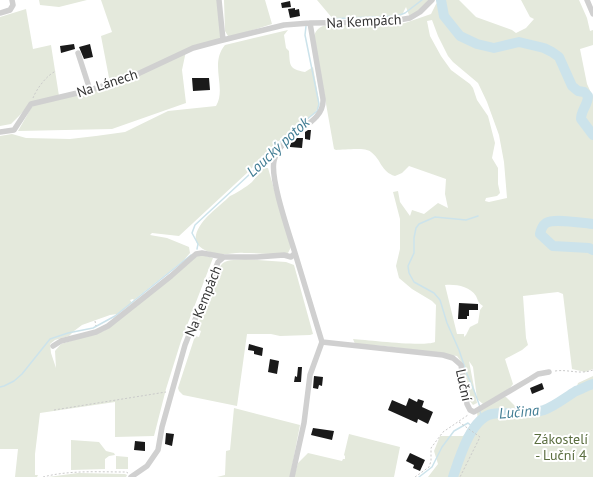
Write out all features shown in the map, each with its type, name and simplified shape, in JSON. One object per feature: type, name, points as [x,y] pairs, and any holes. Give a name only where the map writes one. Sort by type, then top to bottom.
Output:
[{"type":"street","points":[[0,13],[10,10],[13,5],[12,0]]},
{"type":"street","points":[[219,0],[223,40]]},
{"type":"street","name":"Na Kempách","points":[[130,476],[147,466],[158,450],[162,426],[185,345],[218,262],[224,257],[284,255],[291,257],[295,253],[280,204],[273,171],[277,153],[286,140],[311,122],[322,109],[323,98],[310,23],[388,22],[410,18],[420,12],[432,0]]},
{"type":"street","points":[[587,0],[593,14]]},
{"type":"street","name":"Na Lánech","points":[[31,104],[90,90],[129,78],[193,48],[284,25],[310,23]]},
{"type":"street","points":[[78,53],[90,90]]},
{"type":"street","points":[[0,132],[14,130],[31,104]]},
{"type":"street","points":[[53,346],[62,341],[96,332],[108,326],[196,254],[202,253],[224,257]]},
{"type":"street","points":[[292,477],[304,423],[310,375],[322,342],[295,253]]},
{"type":"street","name":"Luční","points":[[322,342],[443,354],[453,358],[461,365],[467,404],[474,412],[538,374],[549,372]]},
{"type":"path","points":[[31,104],[35,93],[43,82],[51,73],[56,71]]},
{"type":"path","points":[[95,320],[96,325]]},
{"type":"path","points":[[549,372],[560,370],[580,373],[593,370]]},
{"type":"path","points":[[54,410],[172,391]]},
{"type":"path","points":[[415,477],[429,467],[431,461],[431,448],[443,432],[474,412]]},
{"type":"path","points":[[458,421],[480,437],[460,477]]},
{"type":"path","points":[[43,477],[52,474],[78,472],[126,472],[130,476]]},
{"type":"green space","points":[[39,0],[87,0],[59,7],[40,5]]},
{"type":"green space","points":[[101,0],[219,0],[223,40],[186,51],[182,70],[186,103],[112,129],[18,131],[34,103],[31,104],[11,124],[0,126],[0,17],[26,9],[33,49],[51,45],[59,96],[110,83],[101,36],[112,32]]},
{"type":"green space","points":[[224,0],[265,0],[272,24],[231,37],[228,36],[225,31]]},
{"type":"green space","points":[[317,0],[432,0],[410,18],[406,7],[402,15],[395,18],[375,16],[333,19]]},
{"type":"green space","name":"Zákostelí - Luční 4","points":[[441,0],[459,0],[476,17],[512,30],[516,33],[526,28],[534,19],[530,17],[521,0],[579,0],[587,18],[590,31],[593,30],[593,45],[580,49],[587,84],[593,97],[593,369],[585,372],[572,369],[563,294],[558,292],[523,296],[526,338],[528,345],[505,359],[513,384],[510,388],[497,396],[506,397],[516,407],[541,409],[574,395],[578,383],[593,376],[593,477],[428,477],[438,464],[434,451],[440,436],[463,436],[478,421],[477,412],[483,404],[477,399],[473,367],[469,361],[477,403],[473,405],[470,401],[462,363],[457,356],[384,346],[355,344],[353,339],[408,344],[435,342],[436,305],[412,289],[399,278],[396,266],[400,249],[400,219],[393,192],[398,191],[400,202],[410,216],[412,210],[424,214],[438,203],[448,208],[445,194],[446,179],[409,166],[402,173],[395,176],[387,172],[377,158],[368,150],[334,149],[314,36],[318,29],[326,25],[391,26],[405,23],[431,14],[436,4]],"holes":[[[432,20],[448,56],[478,83],[487,102],[499,135],[504,162],[507,198],[489,202],[485,201],[486,198],[497,196],[500,193],[498,184],[498,168],[492,158],[495,143],[488,116],[477,100],[470,84],[451,70],[441,56],[430,36],[427,21]],[[445,285],[458,285],[470,290],[476,296],[479,303],[483,306],[480,310],[478,323],[470,327],[464,337],[464,334],[457,334]]]},
{"type":"green space","points":[[288,30],[284,35],[286,48],[289,51],[291,66],[296,70],[305,72],[313,67],[319,101],[319,106],[314,114],[282,138],[179,236],[152,233],[150,235],[167,238],[189,247],[190,253],[184,260],[134,300],[130,300],[132,303],[117,314],[82,325],[69,336],[55,340],[50,344],[51,353],[56,368],[55,351],[61,344],[104,331],[199,254],[213,258],[181,341],[166,389],[154,436],[115,437],[115,402],[40,413],[35,454],[35,475],[38,475],[37,477],[15,477],[18,449],[0,449],[0,136],[12,134],[26,138],[70,139],[125,132],[168,111],[216,106],[220,92],[218,60],[220,52],[225,45]]},
{"type":"green space","points":[[268,168],[291,247],[288,253],[220,254],[203,249],[196,240],[196,235],[201,224],[230,196],[252,182],[260,170]]},
{"type":"green space","points":[[245,259],[286,262],[294,265],[313,334],[280,336],[271,334],[247,334],[237,406],[183,395],[178,388],[195,336],[199,337],[201,331],[197,329],[215,275],[223,263],[231,260]]},
{"type":"green space","points":[[234,408],[300,425],[290,477],[217,477],[225,475],[226,451],[230,450]]},
{"type":"green space","points":[[349,434],[400,447],[394,477],[294,477],[298,463],[308,453],[342,461],[345,459],[344,455]]},
{"type":"green space","points":[[71,440],[99,442],[106,451],[114,453],[115,455],[109,456],[105,459],[105,469],[71,470]]},
{"type":"green space","points":[[116,456],[128,457],[128,469],[116,469]]},
{"type":"green space","points":[[78,473],[127,475],[126,477],[48,477]]},
{"type":"building","points":[[290,1],[291,7],[282,8],[281,3]]},
{"type":"building","points":[[295,8],[295,10],[299,9],[300,16],[290,18],[288,9]]},
{"type":"building","points":[[74,44],[75,49],[61,53],[60,46]]},
{"type":"building","points":[[90,44],[93,57],[84,59],[79,47]]},
{"type":"building","points":[[192,78],[209,78],[210,90],[193,91]]},
{"type":"building","points":[[311,130],[310,140],[305,139],[305,132]]},
{"type":"building","points":[[297,138],[303,138],[302,148],[290,147],[290,144]]},
{"type":"building","points":[[459,303],[478,304],[478,310],[469,310],[469,316],[467,316],[467,319],[458,319]]},
{"type":"building","points":[[249,344],[263,348],[262,356],[254,354],[254,351],[248,350]]},
{"type":"building","points":[[270,359],[279,361],[277,374],[268,372]]},
{"type":"building","points":[[298,367],[302,367],[301,382],[294,382],[295,376],[297,377]]},
{"type":"building","points":[[314,376],[323,377],[322,386],[319,385],[318,389],[313,388]]},
{"type":"building","points":[[542,383],[544,389],[532,394],[530,388]]},
{"type":"building","points":[[409,398],[417,402],[418,399],[424,401],[422,407],[433,412],[428,424],[418,419],[417,423],[388,410],[392,400],[406,406]]},
{"type":"building","points":[[313,428],[334,431],[332,440],[311,435]]},
{"type":"building","points":[[166,433],[174,434],[172,446],[165,444]]},
{"type":"building","points":[[135,441],[145,442],[145,451],[134,450]]},
{"type":"building","points":[[410,453],[425,460],[420,471],[413,468],[414,465],[406,461]]},
{"type":"waterway","name":"Loucký potok","points":[[328,19],[397,16],[405,13],[422,0]]},
{"type":"waterway","name":"Lučina","points":[[441,0],[444,16],[460,36],[477,44],[494,48],[519,42],[544,48],[559,57],[572,86],[578,91],[584,92],[588,96],[581,119],[593,135]]},
{"type":"waterway","name":"Loucký potok","points":[[197,249],[198,244],[192,233],[195,225],[251,173],[282,140],[317,111],[319,104],[305,35],[306,26]]},
{"type":"waterway","points":[[478,216],[466,220],[435,217],[419,224],[416,228],[414,238],[414,253],[408,266],[409,273],[414,282],[434,293],[440,300],[447,323],[459,350],[480,407]]},
{"type":"waterway","name":"Lučina","points":[[593,224],[555,221],[546,223],[541,229],[540,234],[553,246],[589,248],[593,250]]},
{"type":"waterway","name":"Loucký potok","points":[[0,387],[14,381],[22,374],[50,339],[68,333],[93,328],[115,316],[191,255]]},
{"type":"waterway","name":"Lučina","points":[[453,477],[467,440],[478,423],[485,417],[492,414],[531,413],[544,410],[576,391],[593,384]]},
{"type":"waterway","name":"Lučina","points":[[480,411],[482,420]]},
{"type":"waterway","points":[[419,477],[432,467],[442,447],[454,431],[468,423],[474,428]]}]
